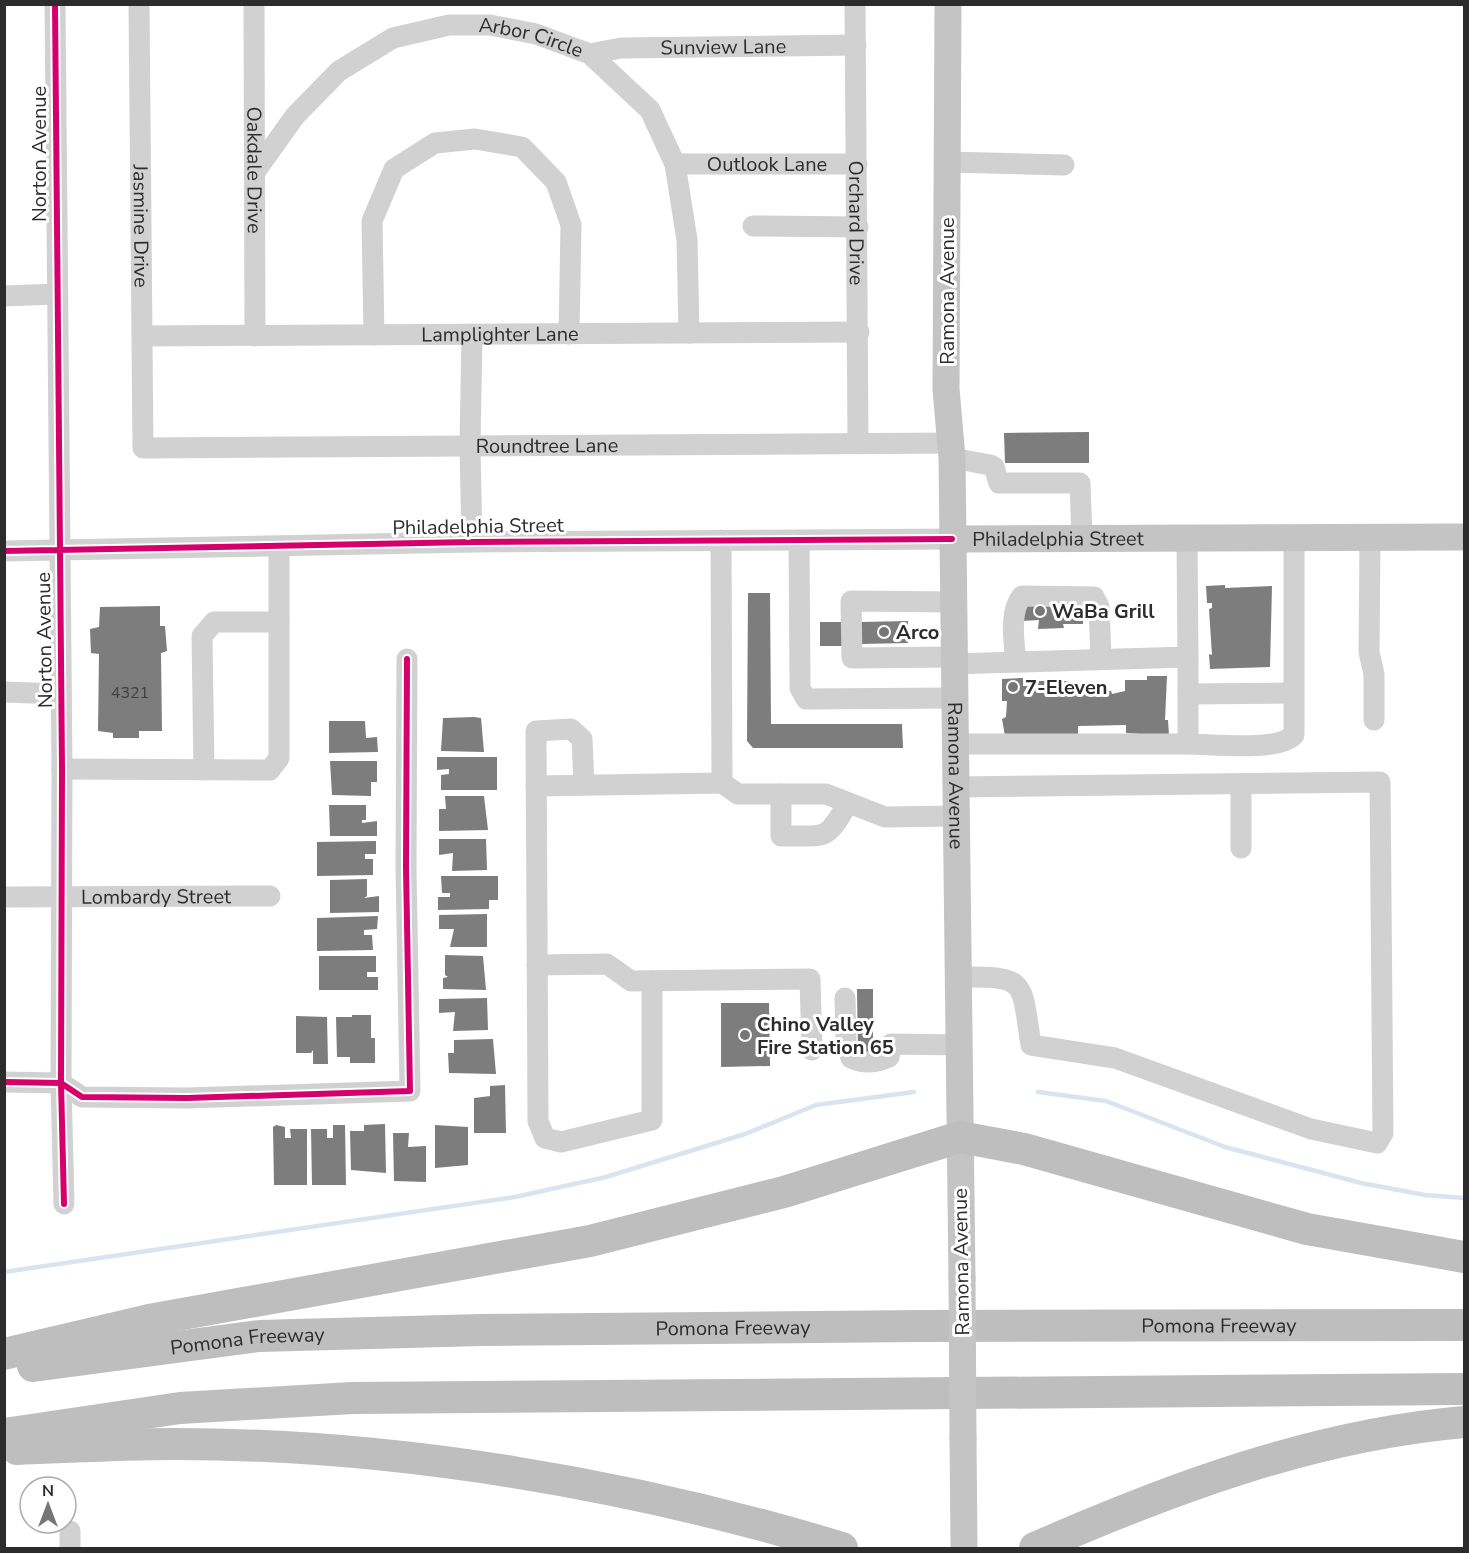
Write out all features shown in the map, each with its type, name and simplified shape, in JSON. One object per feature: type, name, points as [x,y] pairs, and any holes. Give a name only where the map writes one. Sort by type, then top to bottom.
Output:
[{"type":"highway","points":[[4,1354],[149,1320],[590,1241],[784,1192],[960,1137],[1024,1149],[1307,1229],[1464,1257]]},
{"type":"highway","name":"Pomona Freeway","points":[[4,1369],[271,1336],[482,1330],[1464,1325]]},
{"type":"highway","points":[[4,1434],[180,1408],[352,1398],[1464,1389]]},
{"type":"highway","points":[[1035,1548],[1150,1500],[1248,1465],[1346,1439],[1422,1426],[1464,1422]]},
{"type":"highway","points":[[4,1450],[177,1444],[301,1449],[418,1460],[536,1476],[704,1509],[842,1548]]},
{"type":"main road","name":"Ramona Avenue","points":[[948,4],[946,389],[951,451],[960,977],[964,1548]]},
{"type":"main road","name":"Philadelphia Street","points":[[952,539],[1464,537]]},
{"type":"street","name":"Norton Avenue","points":[[55,4],[62,769],[61,1083],[64,1204]]},
{"type":"street","name":"Jasmine Drive","points":[[139,4],[143,448]]},
{"type":"street","name":"Oakdale Drive","points":[[254,4],[255,336]]},
{"type":"street","name":"Orchard Drive","points":[[855,4],[858,443]]},
{"type":"street","name":"Arbor Circle","points":[[255,172],[295,116],[339,70],[393,38],[448,15],[536,34],[590,54],[650,110],[675,164],[687,240],[688,333]]},
{"type":"street","name":"Sunview Lane","points":[[590,54],[621,48],[856,45]]},
{"type":"street","points":[[374,335],[372,221],[394,169],[435,143],[475,139],[522,147],[556,182],[571,225],[569,334]]},
{"type":"street","points":[[947,162],[1064,165]]},
{"type":"street","name":"Outlook Lane","points":[[675,164],[857,164]]},
{"type":"street","points":[[753,226],[858,227]]},
{"type":"street","points":[[4,296],[57,294]]},
{"type":"street","name":"Lamplighter Lane","points":[[142,336],[859,332]]},
{"type":"street","points":[[472,334],[470,446],[472,542]]},
{"type":"street","name":"Roundtree Lane","points":[[143,448],[858,443],[951,451],[994,467],[999,483],[1080,483],[1082,539]]},
{"type":"street","points":[[955,744],[1287,742],[1294,735],[1294,538]]},
{"type":"street","points":[[1370,538],[1369,652],[1374,674],[1374,720]]},
{"type":"street","name":"Philadelphia Street","points":[[4,551],[472,542],[952,539]]},
{"type":"street","points":[[1187,539],[1188,744]]},
{"type":"street","points":[[721,540],[722,783]]},
{"type":"street","points":[[799,540],[800,688],[806,699],[954,698]]},
{"type":"street","points":[[62,769],[270,770],[279,758],[279,547]]},
{"type":"street","points":[[1016,662],[1013,629],[1016,602],[1022,596],[1094,597],[1098,607],[1101,659]]},
{"type":"street","points":[[953,602],[851,601],[852,658],[1016,662],[1188,657]]},
{"type":"street","points":[[204,770],[202,636],[214,622],[279,622]]},
{"type":"street","points":[[4,1082],[61,1083],[82,1097],[187,1098],[410,1091],[406,867],[406,659]]},
{"type":"street","points":[[4,692],[60,694]]},
{"type":"street","points":[[1188,694],[1293,693]]},
{"type":"street","points":[[584,785],[582,739],[571,729],[536,731],[538,1121],[545,1138],[561,1142],[652,1120],[652,981]]},
{"type":"street","points":[[957,787],[1380,782],[1383,1133],[1377,1143],[1311,1129],[1115,1058],[1031,1045],[1023,994],[1015,984],[1008,978],[996,976],[960,977]]},
{"type":"street","points":[[536,786],[722,783],[738,794],[826,794],[885,817],[957,816]]},
{"type":"street","points":[[1240,848],[1241,784]]},
{"type":"street","points":[[781,794],[781,836],[825,835],[832,830],[848,802]]},
{"type":"street","name":"Lombardy Street","points":[[4,897],[270,896]]},
{"type":"street","points":[[537,965],[608,963],[632,981],[810,979],[812,1050]]},
{"type":"street","points":[[845,998],[846,1043],[851,1058],[861,1062],[877,1062],[889,1057],[891,1044],[960,1045]]},
{"type":"building","points":[[1089,432],[1089,463],[1005,463],[1004,433]]},
{"type":"building","points":[[1225,585],[1225,588],[1272,586],[1270,667],[1210,669],[1209,654],[1212,655],[1209,609],[1212,608],[1212,603],[1207,603],[1206,586]]},
{"type":"building","points":[[748,593],[770,593],[771,724],[902,724],[903,748],[753,748],[747,741]]},
{"type":"building","points":[[1083,599],[1083,624],[1063,624],[1064,628],[1038,629],[1039,620],[1021,621],[1021,602]]},
{"type":"building","points":[[160,606],[160,626],[165,626],[167,651],[161,653],[162,731],[139,731],[139,738],[113,738],[113,733],[98,731],[99,654],[91,653],[90,629],[99,627],[100,607]]},
{"type":"building","name":"Arco","points":[[908,621],[908,643],[860,644],[860,622]]},
{"type":"building","name":"Arco","points":[[820,622],[844,622],[844,646],[820,646]]},
{"type":"building","points":[[1147,676],[1167,676],[1165,720],[1168,720],[1169,736],[1126,733],[1126,725],[1078,726],[1078,735],[1005,736],[1002,719],[1006,717],[1007,701],[1002,701],[1002,679],[1023,678],[1023,686],[1035,686],[1035,681],[1071,681],[1072,691],[1083,694],[1083,691],[1111,691],[1112,694],[1125,691],[1125,680],[1147,680]]},
{"type":"building","points":[[443,718],[481,718],[484,752],[441,751]]},
{"type":"building","points":[[329,721],[365,721],[366,738],[377,737],[378,752],[329,753]]},
{"type":"building","points":[[437,757],[497,757],[497,790],[441,790],[441,775],[449,774],[449,769],[437,770]]},
{"type":"building","points":[[330,761],[377,761],[377,782],[371,782],[371,796],[332,795]]},
{"type":"building","points":[[445,796],[484,796],[488,830],[439,831],[439,809],[446,809]]},
{"type":"building","points":[[329,805],[366,805],[366,820],[362,820],[362,823],[377,821],[377,836],[330,836]]},
{"type":"building","points":[[439,839],[486,839],[487,870],[452,871],[453,853],[439,855]]},
{"type":"building","points":[[376,841],[376,854],[365,854],[365,859],[373,859],[373,875],[317,876],[317,842]]},
{"type":"building","points":[[441,876],[498,876],[498,900],[489,900],[489,909],[438,910],[438,897],[450,897],[450,893],[442,893]]},
{"type":"building","points":[[367,879],[367,896],[364,898],[379,896],[379,912],[330,913],[330,880]]},
{"type":"building","points":[[487,914],[487,947],[450,947],[454,929],[439,929],[439,915]]},
{"type":"building","points":[[378,916],[377,929],[364,930],[364,935],[372,935],[373,950],[317,951],[317,918]]},
{"type":"building","points":[[445,955],[483,956],[486,990],[443,989],[443,978],[448,977],[445,975]]},
{"type":"building","points":[[319,956],[376,956],[376,972],[367,972],[367,977],[378,977],[378,990],[319,990]]},
{"type":"building","points":[[857,989],[873,989],[873,1056],[858,1056]]},
{"type":"building","points":[[487,998],[488,1030],[453,1031],[455,1012],[439,1013],[439,999]]},
{"type":"building","name":"Chino Valley Fire Station 65","points":[[721,1003],[769,1003],[770,1066],[721,1067]]},
{"type":"building","points":[[352,1015],[371,1015],[371,1038],[375,1038],[375,1063],[350,1063],[350,1057],[337,1057],[336,1017],[352,1017]]},
{"type":"building","points":[[296,1016],[327,1017],[328,1064],[313,1064],[313,1050],[311,1053],[296,1053]]},
{"type":"building","points":[[493,1039],[496,1074],[449,1073],[448,1053],[454,1053],[454,1040]]},
{"type":"building","points":[[505,1085],[506,1133],[474,1133],[474,1098],[490,1096],[490,1086]]},
{"type":"building","points":[[385,1124],[386,1173],[351,1170],[350,1131],[364,1131],[364,1125]]},
{"type":"building","points":[[276,1125],[285,1127],[285,1138],[291,1138],[290,1129],[307,1129],[307,1185],[274,1185],[273,1127]]},
{"type":"building","points":[[333,1125],[345,1125],[346,1185],[312,1185],[311,1129],[327,1129],[327,1138],[333,1138]]},
{"type":"building","points":[[435,1125],[468,1127],[468,1165],[435,1168]]},
{"type":"building","points":[[393,1133],[409,1133],[408,1147],[426,1146],[426,1182],[394,1181]]},
{"type":"waterway","points":[[4,1272],[515,1197],[606,1177],[745,1134],[816,1105],[914,1092]]},
{"type":"waterway","points":[[1038,1092],[1106,1101],[1225,1147],[1361,1183],[1425,1195],[1464,1198]]},
{"type":"cycle path","points":[[55,4],[62,769],[61,1083],[64,1204]]},
{"type":"cycle path","points":[[4,551],[472,542],[952,539]]},
{"type":"cycle path","points":[[4,1082],[61,1083],[82,1097],[187,1098],[410,1091],[406,867],[407,659]]},
{"type":"place","name":"WaBa Grill","points":[[1040,611]]},
{"type":"place","name":"Arco","points":[[884,632]]},
{"type":"place","name":"7-Eleven","points":[[1013,687]]},
{"type":"place","name":"Chino Valley Fire Station 65","points":[[745,1035]]}]
